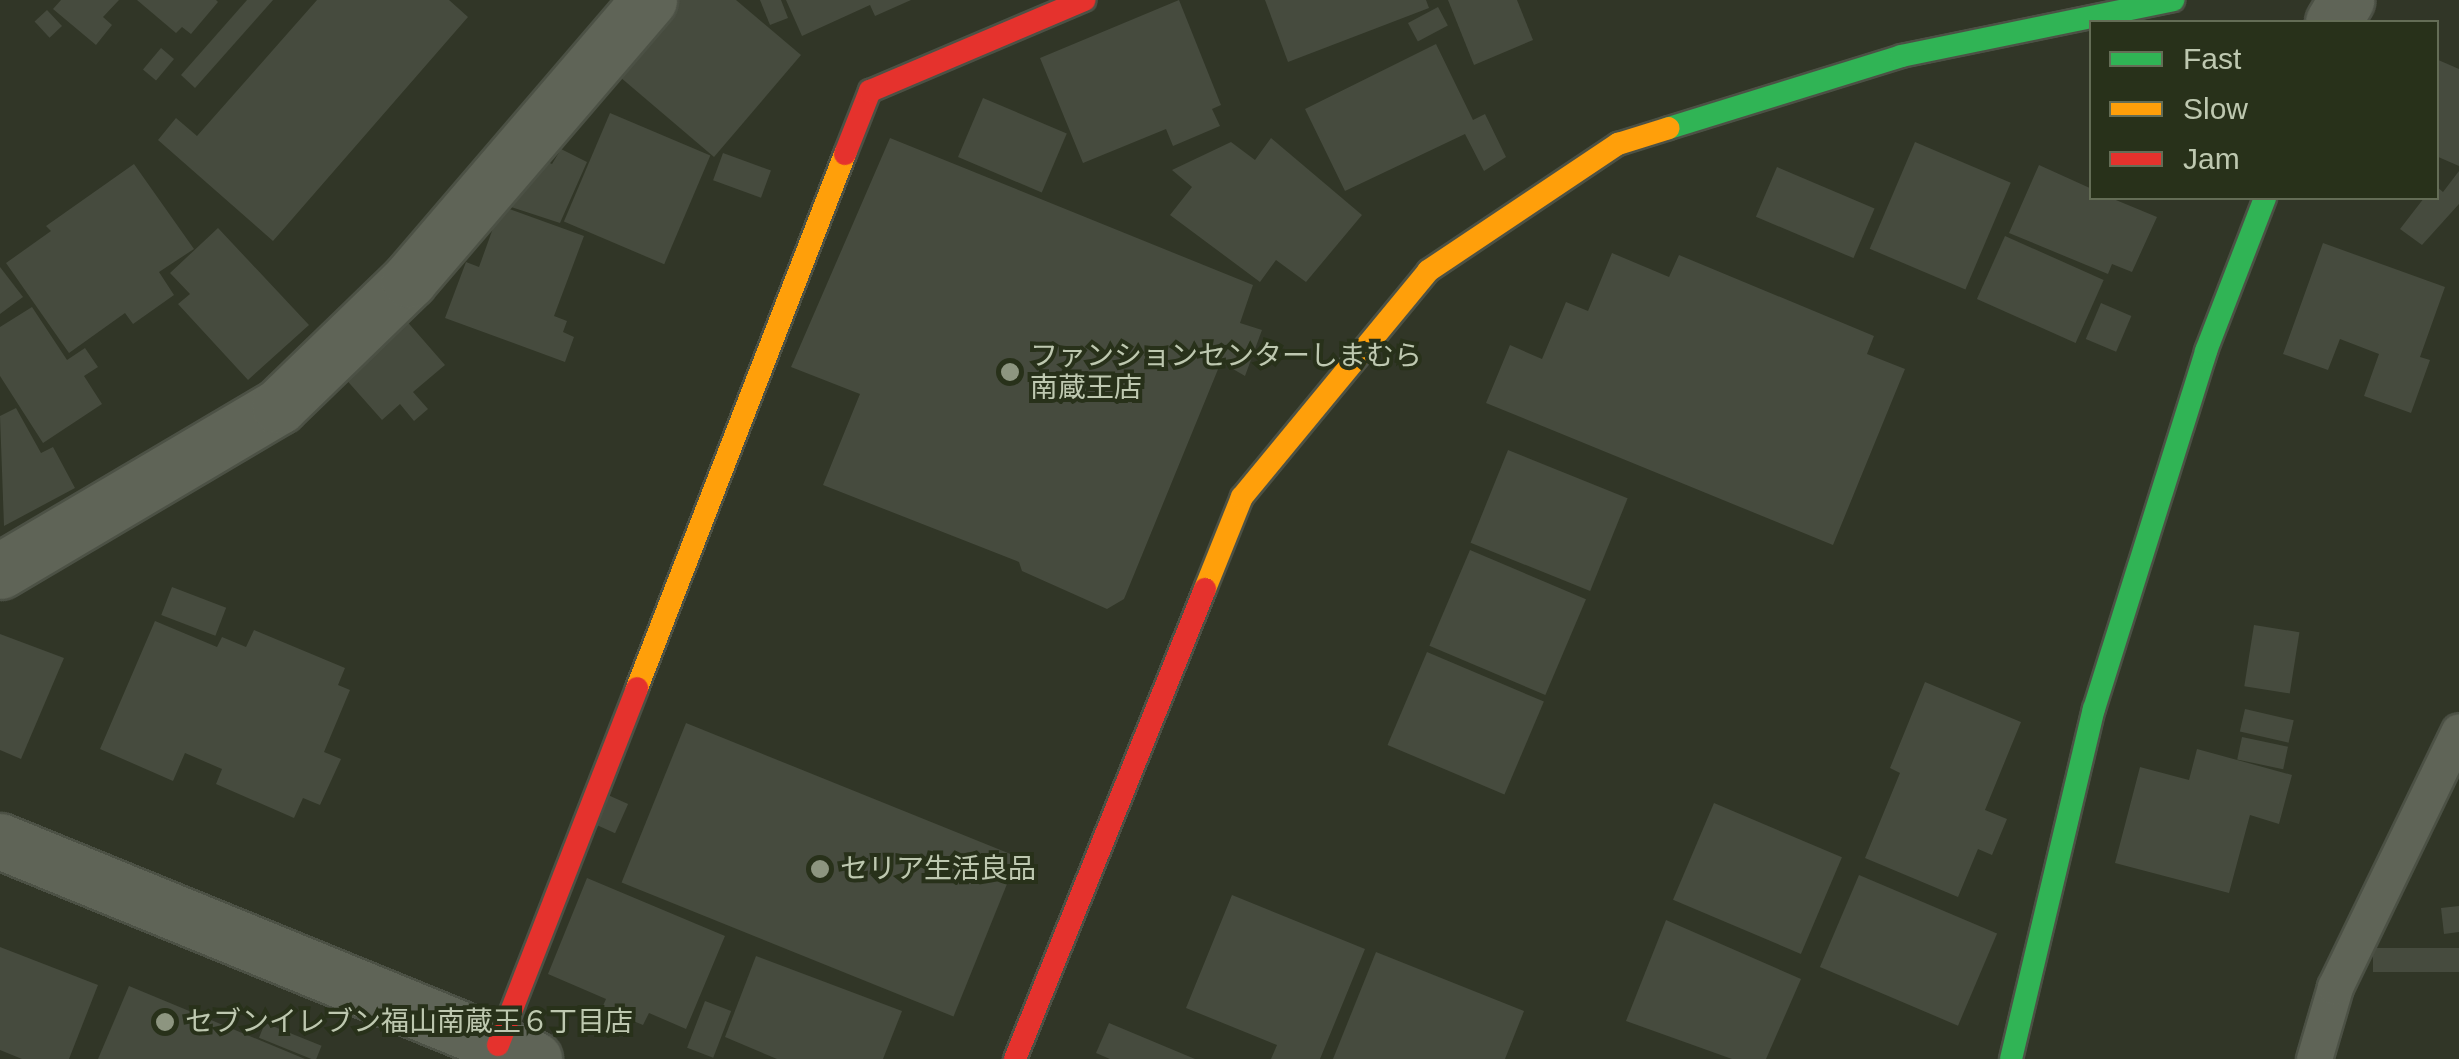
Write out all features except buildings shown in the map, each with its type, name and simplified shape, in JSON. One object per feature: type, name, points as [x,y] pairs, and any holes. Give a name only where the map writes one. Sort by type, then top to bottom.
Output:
[{"type":"street","points":[[0,571],[279,406],[410,280],[649,0]]},
{"type":"street","points":[[0,841],[516,1052],[870,91],[1084,0]]},
{"type":"street","points":[[1015,1059],[1242,497],[1428,271],[1618,144],[1901,56],[2173,0]]},
{"type":"street","points":[[2011,1059],[2094,709],[2206,351],[2264,200]]},
{"type":"lane","points":[[2314,1059],[2335,987],[2459,732]]},
{"type":"traffic: fast","points":[[1669,128],[1901,56],[2173,0]]},
{"type":"traffic: fast","points":[[2011,1059],[2094,709],[2206,351],[2264,200]]},
{"type":"traffic: slow","points":[[1205,589],[1242,497],[1428,271],[1618,144],[1669,128]]},
{"type":"traffic: slow","points":[[637,688],[845,154]]},
{"type":"traffic: jam","points":[[845,154],[870,91],[1084,0]]},
{"type":"traffic: jam","points":[[1015,1059],[1205,589]]},
{"type":"traffic: jam","points":[[498,1045],[637,688]]},
{"type":"place","name":"ファンションセンターしまむら 南蔵王店","points":[[1010,372]]},
{"type":"place","name":"セリア生活良品","points":[[820,869]]},
{"type":"place","name":"セブンイレブン福山南蔵王６丁目店","points":[[165,1022]]}]
